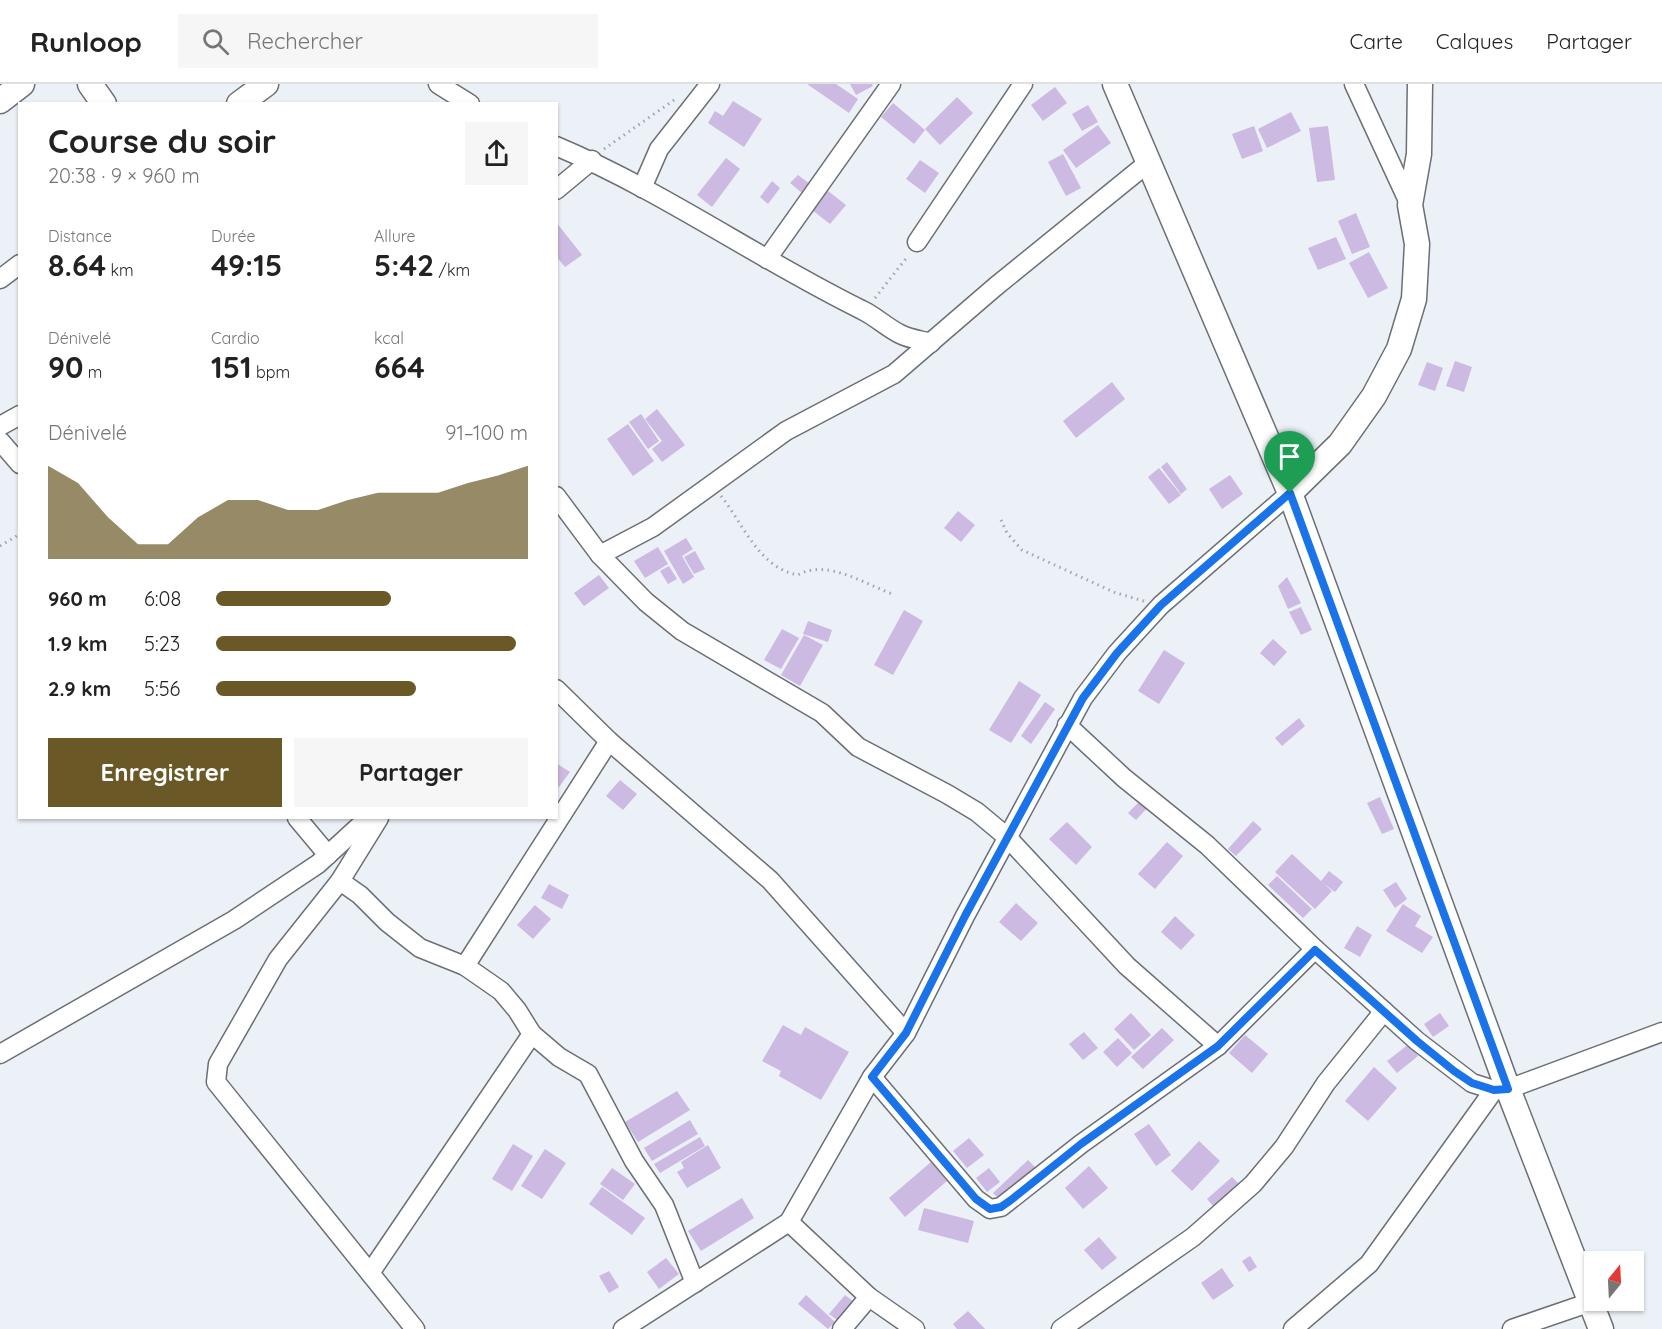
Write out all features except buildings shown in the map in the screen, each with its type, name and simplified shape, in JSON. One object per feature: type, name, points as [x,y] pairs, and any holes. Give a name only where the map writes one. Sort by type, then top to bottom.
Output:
[{"type":"street","points":[[0,101],[22,84]]},
{"type":"street","points":[[90,84],[103,102]]},
{"type":"street","points":[[242,102],[266,84]]},
{"type":"street","points":[[438,84],[468,102]]},
{"type":"street","points":[[642,188],[659,149],[710,84]]},
{"type":"street","points":[[767,259],[891,84]]},
{"type":"street","points":[[917,243],[1023,84]]},
{"type":"street","points":[[1115,84],[1290,493],[1501,1089],[1584,1285]]},
{"type":"street","points":[[623,1329],[789,1222],[872,1077],[906,1033],[1007,837],[1083,698],[1117,653],[1161,605],[1290,493],[1340,444],[1374,396],[1399,349],[1414,299],[1417,244],[1410,205],[1354,84]]},
{"type":"street","points":[[1410,205],[1419,154],[1420,84]]},
{"type":"street","points":[[558,147],[592,160],[767,259],[865,311],[901,335],[931,343]]},
{"type":"street","points":[[558,188],[592,160]]},
{"type":"street","points":[[600,555],[653,527],[786,431],[894,374],[1149,162]]},
{"type":"street","points":[[0,279],[18,266]]},
{"type":"street","points":[[0,426],[18,416]]},
{"type":"street","points":[[0,441],[18,462]]},
{"type":"street","points":[[558,499],[600,555],[646,602],[682,631],[804,701],[822,713],[858,747],[977,812],[1007,837],[1127,966],[1218,1046]]},
{"type":"street","points":[[558,690],[609,741],[770,880],[906,1033]]},
{"type":"street","points":[[1067,725],[1124,778],[1208,845],[1315,950],[1384,1011],[1454,1071],[1472,1083],[1501,1089],[1662,1032]]},
{"type":"street","points":[[465,966],[609,741]]},
{"type":"street","points":[[298,819],[328,855]]},
{"type":"street","points":[[0,1054],[234,920],[328,855],[367,819]]},
{"type":"street","points":[[377,819],[340,881],[278,959],[218,1064],[216,1082],[415,1329]]},
{"type":"street","points":[[340,881],[360,895],[387,922],[420,948],[465,966],[501,991],[517,1010],[532,1034],[559,1057],[588,1074],[634,1161],[664,1205],[695,1283]]},
{"type":"street","points":[[872,1077],[976,1199],[990,1209],[1001,1207],[1081,1144],[1218,1046],[1315,950]]},
{"type":"street","points":[[1072,1326],[1193,1237],[1253,1184],[1284,1147],[1326,1083],[1384,1011]]},
{"type":"street","points":[[370,1273],[532,1034]]},
{"type":"street","points":[[1293,1329],[1369,1264],[1501,1089]]},
{"type":"street","points":[[789,1222],[869,1297],[915,1329]]},
{"type":"street","points":[[842,1329],[869,1297]]},
{"type":"street","points":[[1512,1329],[1584,1304]]},
{"type":"street","points":[[1594,1311],[1601,1329]]},
{"type":"path","points":[[592,160],[598,153],[686,92]]},
{"type":"path","points":[[865,311],[917,243]]},
{"type":"path","points":[[712,486],[750,539],[781,572],[798,575],[809,568],[825,569],[895,595]]},
{"type":"path","points":[[1002,520],[1007,533],[1022,550],[1116,593],[1161,605]]},
{"type":"path","points":[[0,546],[18,535]]},
{"type":"route","points":[[1290,493],[1508,1089],[1494,1090],[1472,1083],[1454,1071],[1315,950],[1243,1018],[1218,1046],[1081,1144],[1011,1200],[1001,1207],[990,1209],[976,1199],[872,1077],[906,1033],[965,916],[1083,698],[1117,653],[1161,605],[1290,493]]}]
